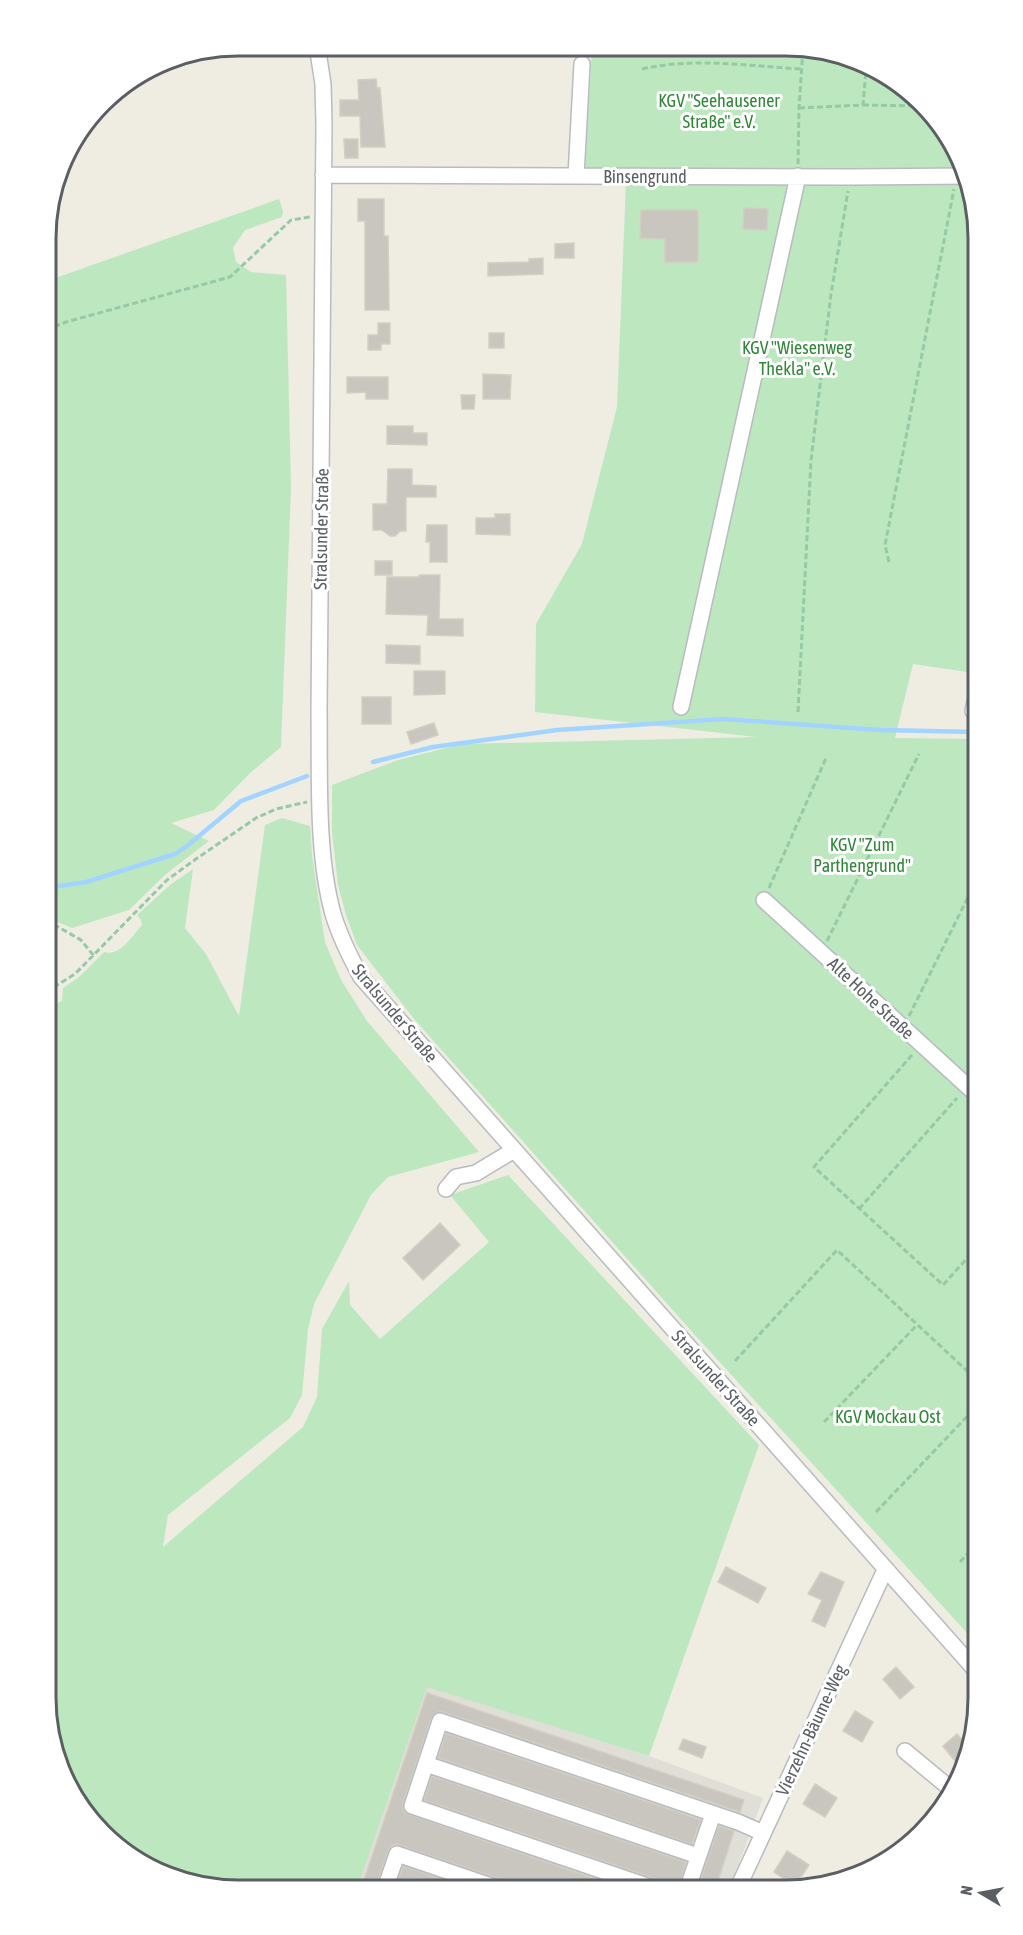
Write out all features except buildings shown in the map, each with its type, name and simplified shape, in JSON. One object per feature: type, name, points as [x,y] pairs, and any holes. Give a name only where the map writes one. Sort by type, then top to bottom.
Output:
[{"type":"street","name":"Stralsunder Straße","points":[[318,56],[322,84],[323,175],[320,800],[323,859],[333,913],[342,941],[361,977],[967,1661]]},
{"type":"street","points":[[576,176],[582,64]]},
{"type":"street","name":"Binsengrund","points":[[323,175],[957,176]]},
{"type":"street","points":[[681,707],[798,176]]},
{"type":"street","name":"Alte Hohe Straße","points":[[764,900],[967,1087]]},
{"type":"street","points":[[446,1189],[456,1177],[476,1173],[514,1150]]},
{"type":"street","name":"Vierzehn-Bäume-Weg","points":[[742,1880],[885,1570]]},
{"type":"street","points":[[629,1880],[411,1806],[440,1721],[714,1814],[763,1833]]},
{"type":"street","points":[[905,1751],[945,1784]]},
{"type":"street","points":[[426,1764],[698,1856]]},
{"type":"street","points":[[690,1880],[714,1814]]},
{"type":"street","points":[[388,1880],[397,1854],[474,1880]]},
{"type":"path","points":[[798,176],[802,57]]},
{"type":"path","points":[[642,69],[675,63],[708,63],[801,69]]},
{"type":"path","points":[[863,105],[866,74]]},
{"type":"path","points":[[799,108],[910,106]]},
{"type":"path","points":[[798,712],[811,460],[831,294],[850,177]]},
{"type":"path","points":[[889,562],[885,545],[960,186]]},
{"type":"path","points":[[56,326],[230,277],[291,220],[323,215]]},
{"type":"path","points":[[821,953],[919,754]]},
{"type":"path","points":[[764,900],[826,758]]},
{"type":"path","points":[[56,986],[75,974],[94,956],[167,880],[240,828],[276,809],[320,800]]},
{"type":"path","points":[[903,1028],[968,898]]},
{"type":"path","points":[[56,926],[81,940],[94,956]]},
{"type":"path","points":[[921,1045],[814,1167],[943,1285],[967,1257]]},
{"type":"path","points":[[859,1209],[967,1096]]},
{"type":"path","points":[[735,1361],[837,1250],[967,1371]]},
{"type":"path","points":[[824,1422],[917,1325]]},
{"type":"path","points":[[876,1512],[967,1416]]},
{"type":"path","points":[[960,1562],[967,1555]]},
{"type":"shaded area","points":[[426,1686],[649,1756],[763,1798],[733,1880],[360,1880]]},
{"type":"green space","name":"KGV \"Seehausener Straße\" e.V.","points":[[591,56],[797,56],[844,65],[886,86],[922,118],[937,137],[956,174],[585,171]]},
{"type":"green space","points":[[957,176],[961,191],[968,238],[968,672],[913,664],[895,738],[968,739],[967,1633],[694,1334],[414,1019],[357,945],[338,885],[332,832],[332,785],[398,760],[462,744],[756,737],[535,712],[536,624],[582,544],[617,407],[626,182]]},
{"type":"green space","points":[[279,199],[283,211],[282,217],[245,230],[233,248],[236,262],[251,272],[286,275],[291,488],[281,747],[250,773],[214,810],[171,823],[209,841],[166,874],[129,910],[72,928],[56,921],[56,278]]},
{"type":"green space","points":[[282,818],[310,826],[325,942],[341,980],[367,1021],[479,1152],[388,1177],[371,1195],[314,1304],[308,1329],[302,1395],[290,1418],[168,1515],[163,1547],[303,1427],[317,1397],[322,1329],[349,1281],[350,1305],[380,1339],[489,1242],[450,1195],[508,1175],[759,1445],[649,1756],[427,1687],[360,1880],[214,1878],[168,1866],[147,1855],[118,1834],[86,1798],[65,1756],[56,1709],[56,1004],[62,1001],[63,988],[79,977],[104,952],[110,953],[125,944],[142,925],[137,915],[170,885],[193,869],[185,928],[206,954],[239,1016],[265,825]]},
{"type":"waterway","points":[[373,762],[433,747],[557,730],[724,719],[880,730],[968,732]]},
{"type":"waterway","points":[[56,886],[86,882],[175,854],[241,801],[307,776]]},
{"type":"park label","name":"KGV \"Wiesenweg Thekla\" e.V.","points":[[797,357]]},
{"type":"park label","name":"KGV \"Zum Parthengrund\"","points":[[862,854]]},
{"type":"park label","name":"KGV Mockau Ost","points":[[888,1416]]}]
